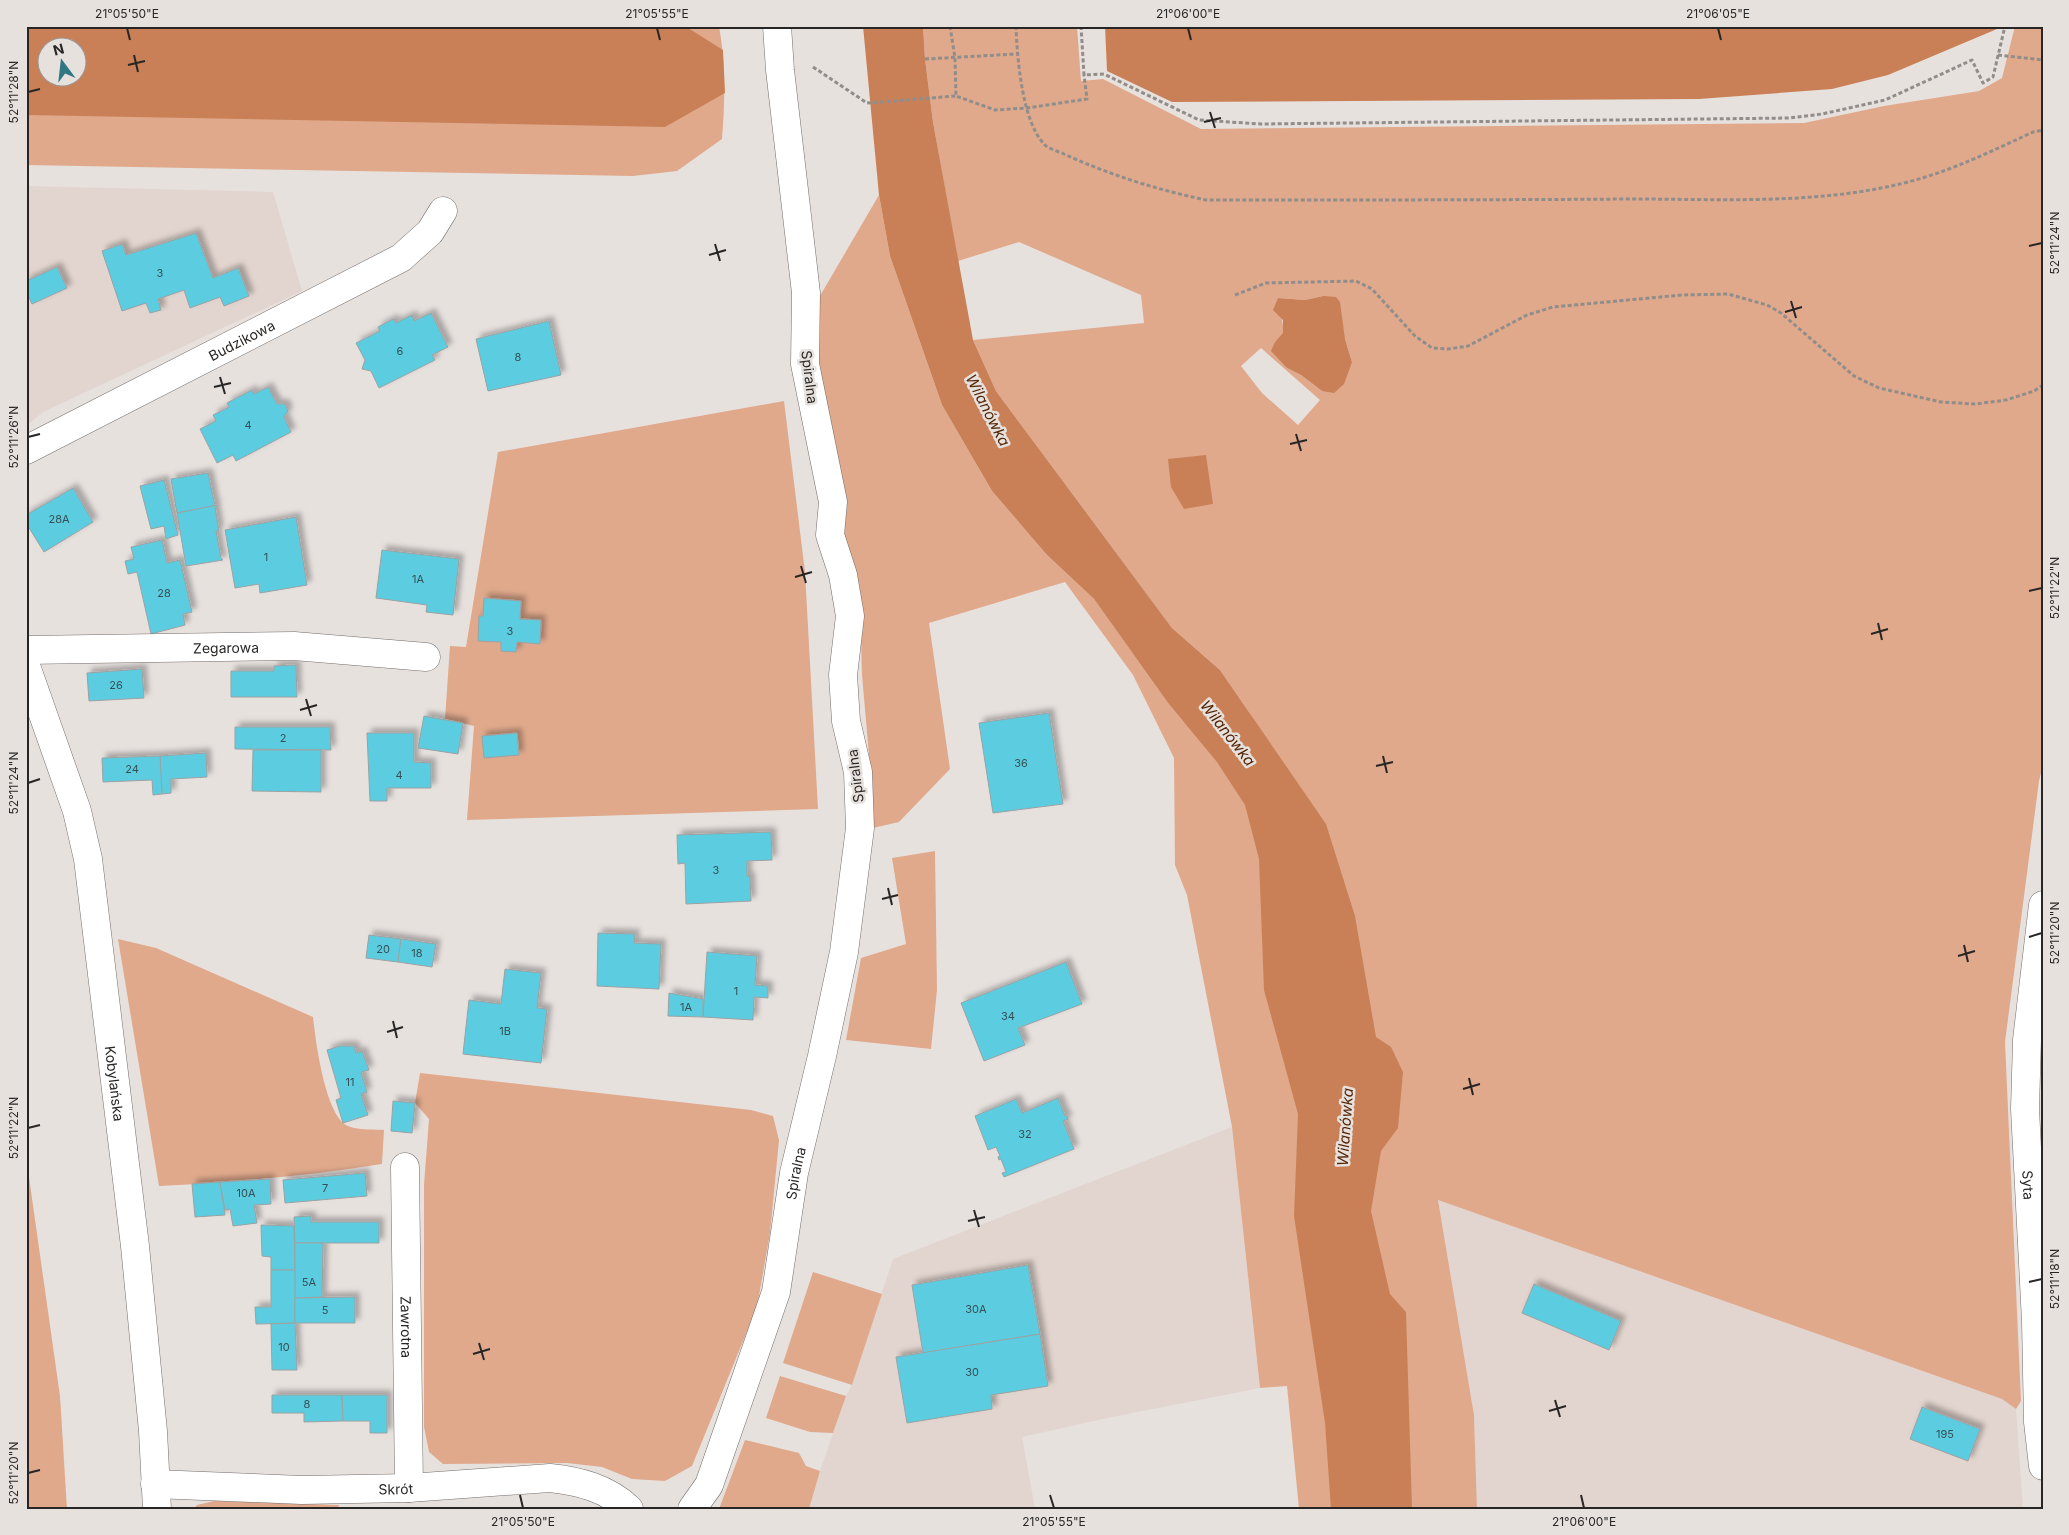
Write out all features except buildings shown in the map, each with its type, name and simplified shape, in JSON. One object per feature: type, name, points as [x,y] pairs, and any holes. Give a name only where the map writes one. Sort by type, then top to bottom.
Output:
[{"type":"street","name":"Spiralna","points":[[692,1509],[709,1485],[776,1292],[794,1173],[844,952],[860,828],[858,772],[846,721],[843,675],[850,616],[844,575],[830,535],[833,502],[805,364],[806,293],[781,80],[777,26]]},
{"type":"street","name":"Budzikowa","points":[[26,450],[401,258],[430,232],[443,211]]},
{"type":"street","name":"Zegarowa","points":[[26,650],[294,646],[426,657]]},
{"type":"street","name":"Kobylańska","points":[[26,666],[78,811],[88,859],[134,1246],[153,1431],[156,1496]]},
{"type":"street","name":"Syta","points":[[2043,904],[2027,1040],[2025,1109],[2036,1321],[2038,1422],[2043,1466]]},
{"type":"street","name":"Zawrotna","points":[[405,1167],[409,1488]]},
{"type":"street","name":"Skrót","points":[[156,1496],[409,1488],[550,1478],[588,1485],[606,1493],[629,1509]]},
{"type":"path","points":[[950,26],[955,58],[956,96]]},
{"type":"path","points":[[1016,26],[1017,54],[1030,121],[1044,145],[1096,169],[1176,194],[1206,200],[1793,198],[1847,193],[1908,182],[1968,161],[2033,132],[2043,130]]},
{"type":"path","points":[[812,66],[867,103],[956,96],[995,110],[1027,108],[1087,99],[1081,26]]},
{"type":"path","points":[[1084,75],[1104,74],[1199,120],[1252,124],[1790,118],[1822,114],[1885,100],[1972,60],[1983,83],[1993,77],[2005,26]]},
{"type":"path","points":[[925,59],[1017,54]]},
{"type":"path","points":[[1998,55],[2043,60]]},
{"type":"path","points":[[1236,295],[1266,283],[1356,281],[1372,289],[1415,336],[1432,348],[1448,349],[1468,346],[1527,315],[1553,307],[1682,295],[1728,294],[1767,305],[1782,313],[1854,376],[1879,388],[1941,402],[1975,404],[2006,400],[2043,385]]},
{"type":"shaded area","points":[[26,26],[719,26],[724,82],[722,139],[677,171],[633,176],[26,165]]},
{"type":"shaded area","points":[[923,26],[1077,26],[1081,81],[1103,79],[1201,129],[1804,123],[1884,106],[1979,91],[2002,78],[2015,26],[2043,26],[2043,764],[2039,781],[2005,1042],[2021,1401],[2016,1409],[2002,1399],[1438,1200],[1474,1415],[1477,1509],[1387,1509],[1334,897],[1249,712],[1220,670],[1172,628],[996,391],[973,340],[1144,323],[1141,295],[1019,242],[958,261],[933,122]],"holes":[[[1323,296],[1345,339],[1352,362],[1322,391],[1301,375],[1287,368],[1275,342],[1284,333],[1279,298],[1305,300]],[[1261,348],[1320,400],[1298,425],[1262,393],[1241,366]]]},
{"type":"shaded area","points":[[26,186],[273,192],[302,291],[43,412],[26,426]]},
{"type":"shaded area","points":[[879,195],[890,256],[942,405],[992,491],[1047,555],[1094,599],[1168,703],[1183,721],[1224,740],[1286,865],[1326,1432],[1371,1509],[1299,1509],[1287,1386],[1260,1388],[1232,1127],[1187,895],[1175,865],[1174,758],[1133,675],[1065,582],[929,623],[950,769],[899,822],[873,828],[873,800],[862,675],[860,603],[835,538],[817,372],[817,301]]},
{"type":"shaded area","points":[[784,401],[805,572],[818,809],[467,820],[474,726],[445,719],[450,646],[466,647],[498,452]]},
{"type":"shaded area","points":[[935,851],[937,990],[931,1049],[846,1040],[861,958],[906,944],[892,858]]},
{"type":"shaded area","points":[[118,939],[156,948],[313,1017],[322,1072],[330,1101],[342,1122],[346,1125],[362,1129],[384,1130],[382,1164],[271,1178],[159,1186]]},
{"type":"shaded area","points":[[420,1073],[751,1110],[773,1116],[779,1140],[770,1233],[757,1307],[692,1466],[665,1481],[632,1479],[602,1467],[567,1463],[443,1464],[429,1452],[424,1427],[424,1185],[429,1119],[415,1103]]},
{"type":"shaded area","points":[[1232,1127],[1260,1388],[1022,1437],[1035,1509],[809,1509],[820,1471],[846,1396],[852,1385],[893,1259]]},
{"type":"shaded area","points":[[26,1156],[60,1396],[67,1509],[26,1509]]},
{"type":"shaded area","points":[[1438,1200],[2002,1399],[2016,1409],[2023,1509],[1477,1509],[1474,1415]]},
{"type":"shaded area","points":[[813,1272],[882,1294],[852,1385],[783,1363]]},
{"type":"shaded area","points":[[780,1376],[846,1396],[833,1433],[810,1432],[766,1418]]},
{"type":"shaded area","points":[[745,1440],[799,1453],[806,1466],[820,1471],[809,1509],[719,1509]]},
{"type":"shaded area","points":[[214,1501],[339,1505],[338,1509],[194,1509],[197,1505]]},
{"type":"water","points":[[26,26],[685,26],[723,50],[725,93],[665,127],[26,115]]},
{"type":"water","name":"Wilanówka","points":[[863,26],[923,26],[933,122],[973,340],[996,391],[1172,628],[1220,670],[1326,824],[1355,916],[1376,1037],[1391,1047],[1403,1072],[1398,1128],[1381,1151],[1371,1211],[1390,1294],[1406,1312],[1412,1509],[1331,1509],[1325,1423],[1294,1216],[1298,1114],[1264,990],[1259,859],[1245,805],[1217,762],[1168,703],[1094,599],[1047,555],[992,491],[942,405],[890,256],[879,195]]},
{"type":"water","points":[[1105,26],[1998,26],[1997,29],[1888,75],[1832,89],[1699,99],[1172,102],[1107,71]]},
{"type":"water","points":[[1323,296],[1336,297],[1340,302],[1345,339],[1352,362],[1344,384],[1334,393],[1322,391],[1301,375],[1287,368],[1271,351],[1275,342],[1283,333],[1283,320],[1273,310],[1278,298],[1305,300]]},
{"type":"water","points":[[1206,455],[1213,504],[1184,509],[1171,487],[1168,459]]}]
